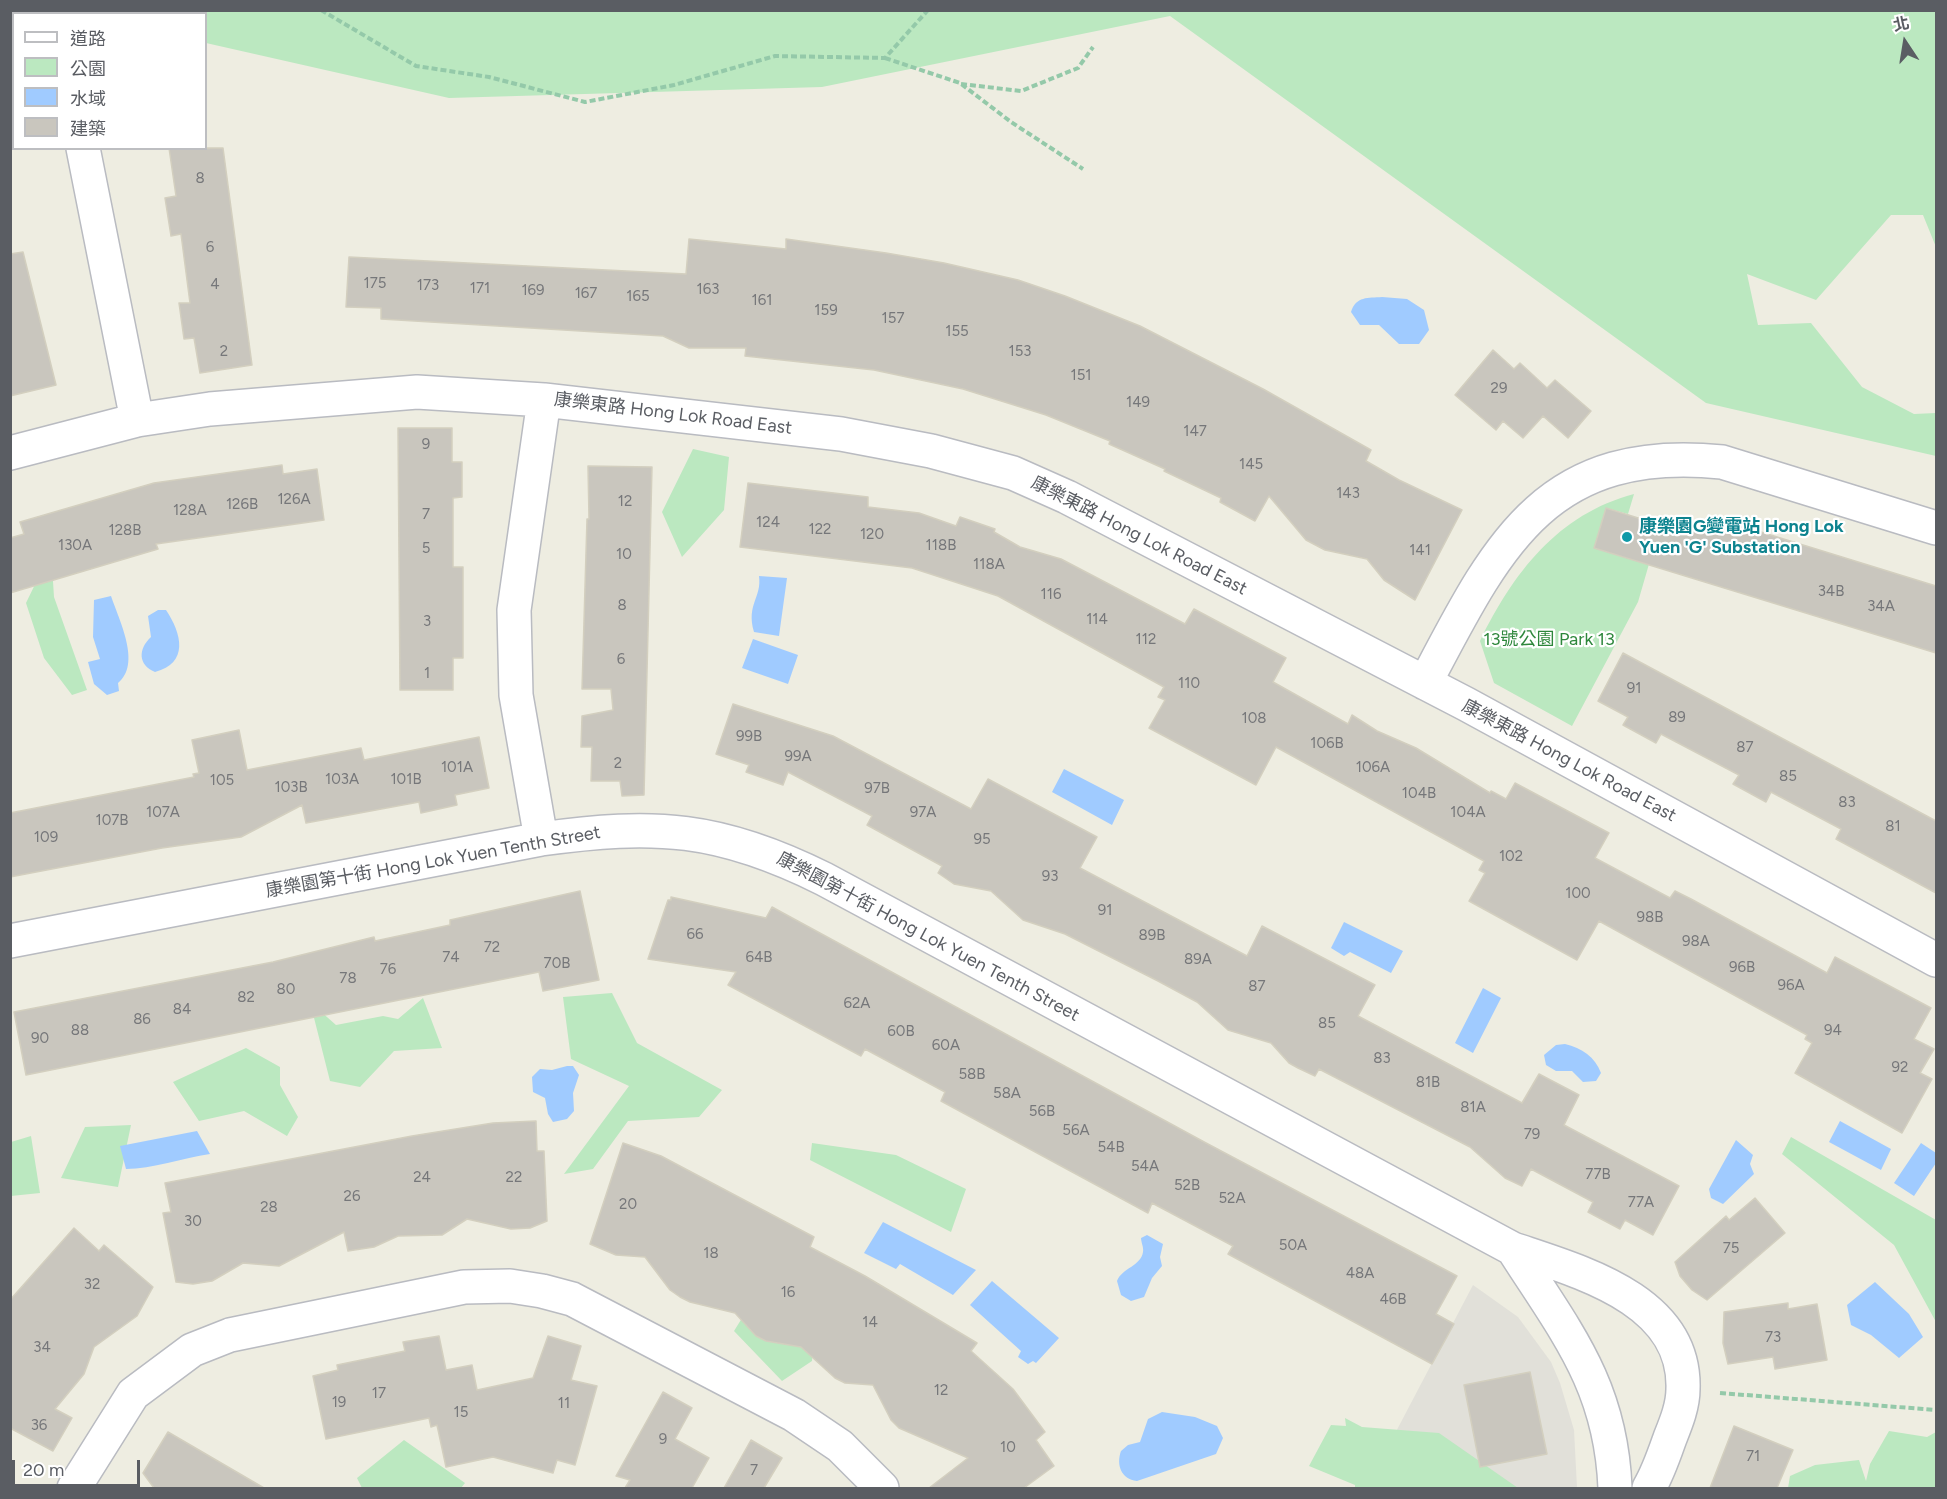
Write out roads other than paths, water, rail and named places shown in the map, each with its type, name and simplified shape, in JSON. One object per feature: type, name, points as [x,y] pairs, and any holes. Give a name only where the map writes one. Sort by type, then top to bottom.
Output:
[{"type":"street","points":[[82,150],[137,420]]},
{"type":"street","name":"康樂東路 Hong Lok Road East","points":[[10,453],[137,420],[210,409],[417,392],[544,400],[841,434],[931,451],[1013,473],[1067,497],[1425,683],[1936,960]]},
{"type":"street","points":[[541,839],[516,695],[514,610],[544,400]]},
{"type":"street","points":[[1425,683],[1479,581],[1500,550],[1555,496],[1581,480],[1610,468],[1653,459],[1687,458],[1722,462],[1936,528]]},
{"type":"street","name":"康樂園第十街 Hong Lok Yuen Tenth Street","points":[[10,941],[541,839],[626,830],[702,834],[784,859],[1513,1249],[1568,1267],[1644,1307],[1661,1323],[1673,1341],[1681,1365],[1683,1390],[1678,1416],[1649,1488]]},
{"type":"street","name":"康樂園第十街 Hong Lok Yuen Tenth Street","points":[[1513,1249],[1589,1370],[1603,1407],[1615,1488]]},
{"type":"street","points":[[74,1488],[133,1394],[192,1350],[230,1335],[432,1293],[464,1287],[510,1287],[542,1291],[572,1299],[794,1415],[840,1446],[882,1488]]},
{"type":"water","points":[[1367,298],[1407,299],[1424,310],[1429,330],[1419,344],[1399,344],[1379,325],[1360,325],[1351,312],[1356,303]]},
{"type":"water","points":[[759,576],[787,578],[779,636],[754,632],[752,615]]},
{"type":"water","points":[[111,596],[126,641],[128,665],[125,675],[118,683],[119,691],[107,695],[94,684],[88,662],[100,659],[93,637],[94,600]]},
{"type":"water","points":[[158,610],[166,610],[172,619],[179,638],[179,647],[178,655],[173,662],[166,668],[155,672],[145,665],[142,652],[151,637],[148,616]]},
{"type":"water","points":[[753,639],[798,655],[788,684],[742,668]]},
{"type":"water","points":[[1064,769],[1124,800],[1112,825],[1052,792]]},
{"type":"water","points":[[1344,922],[1403,951],[1391,973],[1350,952],[1344,956],[1331,948]]},
{"type":"water","points":[[1483,988],[1501,998],[1473,1053],[1455,1043]]},
{"type":"water","points":[[1565,1044],[1582,1051],[1595,1062],[1601,1073],[1596,1081],[1583,1082],[1572,1071],[1556,1071],[1546,1065],[1544,1055],[1556,1045]]},
{"type":"water","points":[[573,1066],[579,1075],[573,1093],[574,1111],[567,1119],[553,1122],[548,1114],[545,1098],[533,1092],[532,1077],[540,1069],[552,1070]]},
{"type":"water","points":[[1840,1121],[1891,1149],[1881,1170],[1829,1142]]},
{"type":"water","points":[[197,1131],[210,1154],[126,1169],[120,1146]]},
{"type":"water","points":[[1736,1140],[1753,1155],[1750,1164],[1754,1174],[1723,1204],[1711,1198],[1709,1189]]},
{"type":"water","points":[[1921,1143],[1936,1153],[1936,1163],[1914,1196],[1894,1183]]},
{"type":"water","points":[[883,1222],[976,1270],[953,1295],[900,1264],[896,1269],[864,1253]]},
{"type":"water","points":[[1147,1235],[1163,1244],[1160,1257],[1162,1266],[1152,1278],[1144,1297],[1131,1301],[1121,1295],[1117,1281],[1142,1257],[1141,1238]]},
{"type":"water","points":[[992,1281],[1059,1338],[1036,1363],[1033,1361],[1028,1364],[1018,1357],[1021,1351],[970,1305]]},
{"type":"water","points":[[1875,1282],[1909,1314],[1923,1337],[1899,1358],[1871,1335],[1851,1325],[1847,1305]]},
{"type":"water","points":[[1162,1412],[1195,1417],[1217,1426],[1223,1438],[1216,1454],[1137,1481],[1132,1480],[1121,1470],[1119,1461],[1121,1451],[1128,1445],[1140,1442],[1148,1419]]},
{"type":"place","name":"康樂園G變電站 Hong Lok Yuen 'G' Substation","points":[[1627,537]]},
{"type":"park label","name":"13號公園 Park 13","points":[[1549,640]]}]
